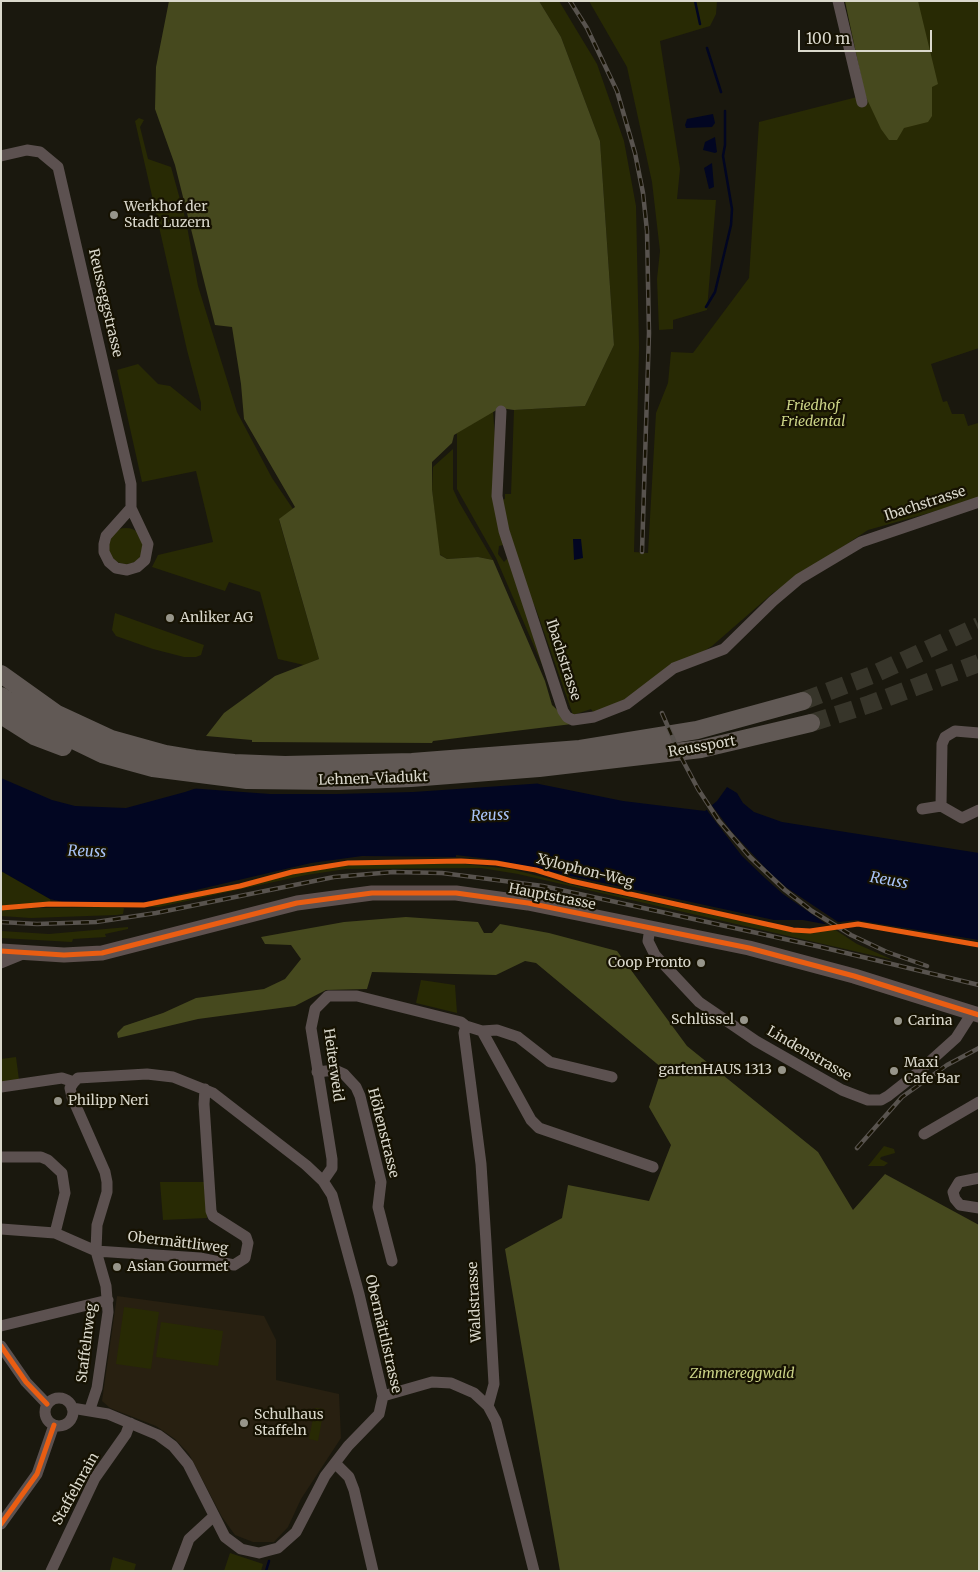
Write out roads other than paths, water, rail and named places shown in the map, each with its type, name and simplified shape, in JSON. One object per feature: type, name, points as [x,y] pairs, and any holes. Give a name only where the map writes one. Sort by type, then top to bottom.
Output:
[{"type":"highway","points":[[1,674],[36,701],[88,730],[143,748],[195,759],[234,764],[285,765],[412,762],[580,749],[698,730],[803,700]]},
{"type":"highway","points":[[1,696],[42,725],[102,754]]},
{"type":"highway","points":[[1,715],[34,736],[59,746],[102,754]]},
{"type":"highway","name":"Reussport","points":[[593,762],[701,749],[811,722]]},
{"type":"highway","name":"Lehnen-Viadukt","points":[[102,754],[153,768],[247,780],[338,781],[448,776],[593,762]]},
{"type":"main road","name":"Hauptstrasse","points":[[1,951],[81,955],[115,950],[298,902],[394,892],[456,893],[500,898],[649,934],[794,960],[975,1014]]},
{"type":"street","points":[[838,1],[862,102]]},
{"type":"street","name":"Reusseggstrasse","points":[[1,156],[27,150],[40,152],[58,167],[131,484],[132,508],[147,537],[148,551],[141,564],[127,570],[116,568],[109,562],[104,552],[104,544],[106,536],[132,508]]},
{"type":"street","name":"Ibachstrasse","points":[[501,411],[497,496],[504,531],[563,711],[567,717],[573,720],[594,717],[627,704],[674,668],[728,646],[750,622],[799,579],[861,542],[979,502]]},
{"type":"street","points":[[940,806],[942,744],[945,737],[955,731],[979,733]]},
{"type":"street","points":[[922,809],[940,806],[962,818],[979,810]]},
{"type":"street","name":"Lindenstrasse","points":[[649,934],[655,955],[699,1002],[756,1041],[842,1090],[868,1100],[881,1100],[916,1074],[956,1038],[975,1014]]},
{"type":"street","points":[[1,963],[24,953]]},
{"type":"street","name":"Heiterweid","points":[[323,1181],[332,1168],[332,1159],[311,1028],[312,1015],[318,1004],[328,996],[356,996],[461,1022],[482,1032],[497,1030],[518,1037],[550,1062],[612,1077]]},
{"type":"street","name":"Waldstrasse","points":[[466,1026],[464,1033],[481,1164],[494,1384],[488,1406]]},
{"type":"street","points":[[482,1032],[531,1120],[539,1128],[653,1167]]},
{"type":"street","name":"Höhenstrasse","points":[[317,1072],[336,1070],[344,1074],[356,1087],[360,1096],[381,1182],[378,1207],[392,1261]]},
{"type":"street","name":"Obermättlistrasse","points":[[1,1086],[62,1078],[74,1082],[78,1078],[147,1074],[173,1077],[205,1089],[226,1102],[306,1165],[323,1181],[332,1195],[359,1294],[383,1396],[383,1404],[376,1419],[335,1462],[313,1495],[296,1532],[278,1548],[259,1553],[240,1549],[226,1537],[188,1464],[173,1446],[158,1435],[130,1423],[90,1410],[72,1408]]},
{"type":"street","name":"Staffelnweg","points":[[74,1082],[70,1088],[72,1098],[105,1172],[107,1182],[107,1192],[97,1225],[96,1251],[103,1272],[108,1300],[97,1388],[90,1410]]},
{"type":"street","name":"Obermättliweg","points":[[96,1251],[200,1258],[234,1265],[245,1258],[248,1243],[246,1237],[213,1216],[211,1211],[204,1104],[205,1089]]},
{"type":"street","points":[[924,1134],[979,1102]]},
{"type":"street","points":[[1,1157],[41,1157],[48,1160],[62,1173],[65,1193],[55,1233]]},
{"type":"street","points":[[979,1178],[961,1180],[956,1184],[953,1192],[955,1199],[960,1205],[979,1208]]},
{"type":"street","points":[[1,1229],[55,1233],[96,1251]]},
{"type":"street","points":[[1,1326],[108,1300]]},
{"type":"street","points":[[1,1346],[26,1382],[47,1404]]},
{"type":"street","points":[[383,1396],[432,1382],[451,1383],[474,1393],[488,1406],[496,1421],[534,1571]]},
{"type":"street","points":[[56,1398],[61,1398],[70,1404],[73,1414],[68,1423],[54,1425],[45,1414],[47,1404],[56,1398]]},
{"type":"street","name":"Staffelnrain","points":[[50,1571],[95,1478],[126,1434],[130,1423]]},
{"type":"street","points":[[1,1524],[37,1474],[54,1425]]},
{"type":"street","points":[[335,1462],[349,1477],[354,1490],[373,1571]]},
{"type":"street","points":[[177,1571],[189,1539],[214,1516]]},
{"type":"water","points":[[713,114],[715,123],[712,127],[686,128],[687,119]]},
{"type":"water","points":[[715,137],[717,152],[703,150],[705,142]]},
{"type":"water","points":[[712,163],[714,187],[709,189],[704,168]]},
{"type":"water","points":[[573,539],[581,539],[583,558],[574,560]]},
{"type":"water","name":"Reuss","points":[[508,764],[539,784],[623,801],[705,811],[717,801],[727,787],[737,793],[743,803],[754,812],[782,822],[979,853],[979,940],[856,920],[824,924],[803,920],[774,920],[497,860],[456,855],[456,857],[362,856],[311,863],[145,902],[63,902],[50,899],[1,871],[1,778],[52,800],[75,806],[126,808],[185,792],[264,765]]},
{"type":"waterway","points":[[695,1],[700,24]]},
{"type":"waterway","points":[[707,48],[721,92]]},
{"type":"waterway","points":[[706,307],[715,292],[731,225],[732,209],[723,156],[725,145],[725,111]]},
{"type":"waterway","points":[[266,1571],[269,1561]]},
{"type":"tunnel","points":[[803,701],[872,675],[979,626]]},
{"type":"tunnel","points":[[811,723],[870,704],[979,663]]},
{"type":"railway","points":[[570,1],[587,28],[617,91],[635,153],[643,193],[647,231],[649,333],[642,552]]},
{"type":"railway","points":[[662,713],[681,757],[698,789],[719,821],[750,857],[785,890],[812,911],[851,935],[887,952],[927,966]]},
{"type":"railway","points":[[1,922],[37,924],[96,922],[156,913],[334,877],[393,872],[442,873],[543,886],[821,947],[979,985]]},
{"type":"railway","points":[[857,1148],[902,1097],[947,1065],[979,1048]]},
{"type":"place","name":"Werkhof der Stadt Luzern","points":[[114,215]]},
{"type":"place","name":"Anliker AG","points":[[170,618]]},
{"type":"place","name":"Coop Pronto","points":[[701,963]]},
{"type":"place","name":"Schlüssel","points":[[744,1020]]},
{"type":"place","name":"Carina","points":[[898,1021]]},
{"type":"place","name":"gartenHAUS 1313","points":[[782,1070]]},
{"type":"place","name":"Maxi Cafe Bar","points":[[894,1071]]},
{"type":"place","name":"Philipp Neri","points":[[58,1101]]},
{"type":"place","name":"Asian Gourmet","points":[[117,1267]]},
{"type":"place","name":"Schulhaus Staffeln","points":[[244,1423]]},
{"type":"park label","name":"Friedhof Friedental","points":[[813,414]]},
{"type":"park label","name":"Zimmereggwald","points":[[742,1374]]}]
